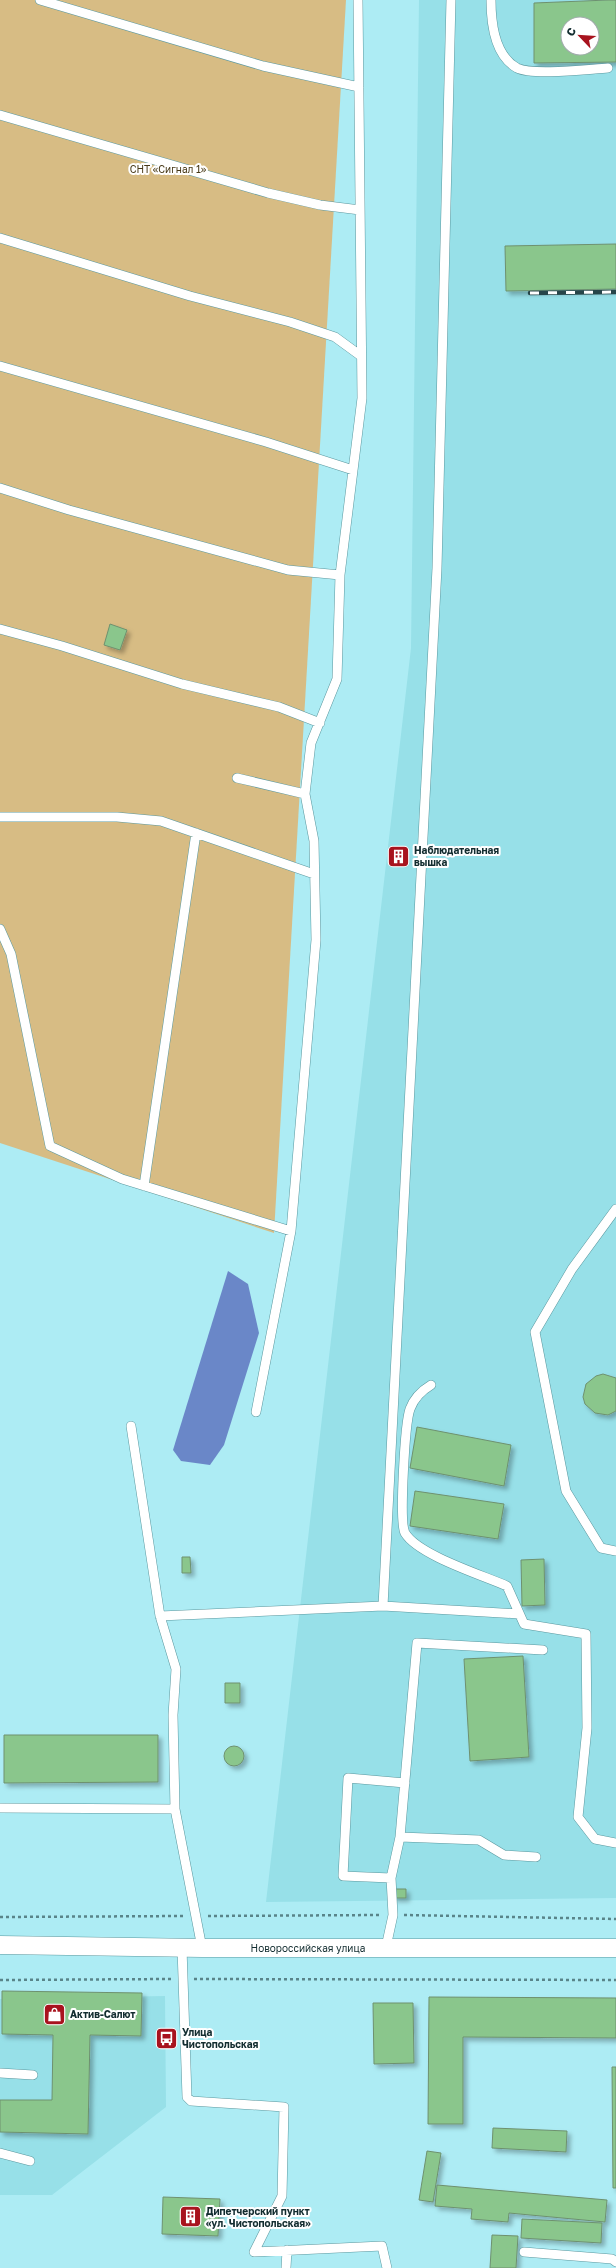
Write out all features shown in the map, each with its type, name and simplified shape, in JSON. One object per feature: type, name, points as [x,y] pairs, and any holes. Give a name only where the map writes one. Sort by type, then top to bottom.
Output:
[{"type":"street","name":"Новороссийская улица","points":[[0,1945],[182,1948],[616,1948]]},
{"type":"lane","points":[[40,0],[263,66],[359,87]]},
{"type":"lane","points":[[256,1412],[291,1231],[316,940],[314,841],[305,794],[311,743],[337,679],[340,575],[362,398],[358,0]]},
{"type":"lane","points":[[383,1606],[437,568],[451,0]]},
{"type":"lane","points":[[491,0],[491,20],[502,54],[517,68],[533,72],[608,68]]},
{"type":"lane","points":[[0,115],[268,193],[320,205],[360,210]]},
{"type":"lane","points":[[0,238],[190,296],[290,322],[335,337],[361,356]]},
{"type":"lane","points":[[0,366],[266,442],[353,470]]},
{"type":"lane","points":[[0,488],[69,510],[288,570],[340,575]]},
{"type":"lane","points":[[0,629],[62,646],[182,684],[279,707],[320,723]]},
{"type":"lane","points":[[237,778],[305,794]]},
{"type":"lane","points":[[0,817],[135,818],[162,821],[314,874]]},
{"type":"lane","points":[[144,1186],[196,833]]},
{"type":"lane","points":[[0,929],[11,954],[50,1146],[122,1179],[291,1231]]},
{"type":"lane","points":[[616,1209],[572,1269],[536,1332],[566,1491],[601,1548],[616,1551]]},
{"type":"lane","points":[[431,1385],[419,1393],[410,1410],[401,1499],[404,1532],[420,1548],[507,1586],[524,1624],[586,1634],[587,1728],[578,1817],[595,1839],[616,1843]]},
{"type":"lane","points":[[132,1426],[160,1616],[176,1669],[173,1715],[175,1809],[202,1948]]},
{"type":"lane","points":[[160,1616],[383,1606],[519,1614]]},
{"type":"lane","points":[[386,1947],[393,1915],[391,1878],[400,1837],[417,1643],[543,1650]]},
{"type":"lane","points":[[391,1878],[343,1876],[348,1778],[405,1783]]},
{"type":"lane","points":[[0,1808],[175,1809]]},
{"type":"lane","points":[[400,1837],[479,1840],[504,1855],[536,1857]]},
{"type":"lane","points":[[182,1948],[185,1979],[187,2097],[191,2101],[284,2107],[282,2196],[254,2252],[382,2246],[387,2268]]},
{"type":"lane","points":[[0,2073],[33,2075]]},
{"type":"lane","points":[[0,2153],[30,2161]]},
{"type":"lane","points":[[286,2268],[287,2250]]},
{"type":"lane","points":[[524,2252],[612,2259],[616,2262]]},
{"type":"path","points":[[0,1917],[393,1915],[616,1919]]},
{"type":"path","points":[[0,1980],[616,1980]]},
{"type":"shaded area","points":[[419,0],[616,0],[616,1898],[266,1902],[411,648]]},
{"type":"shaded area","points":[[228,1271],[248,1284],[259,1333],[224,1445],[210,1465],[181,1461],[173,1450]]},
{"type":"shaded area","points":[[165,1996],[166,2107],[52,2195],[0,2195],[0,1999]]},
{"type":"green space","name":"СНТ «Сигнал 1»","points":[[0,0],[346,0],[274,1233],[0,1143]]},
{"type":"building","points":[[616,0],[616,62],[534,63],[534,3]]},
{"type":"building","points":[[616,244],[616,289],[506,291],[505,246]]},
{"type":"building","points":[[110,624],[127,630],[120,650],[104,645]]},
{"type":"building","name":"Наблюдательная вышка","points":[[395,852],[404,853],[404,860],[395,860]]},
{"type":"building","points":[[603,1374],[616,1378],[616,1411],[608,1415],[595,1413],[585,1404],[583,1397],[586,1384],[596,1376]]},
{"type":"building","points":[[417,1427],[511,1445],[504,1486],[410,1468]]},
{"type":"building","points":[[415,1491],[504,1504],[498,1539],[410,1526]]},
{"type":"building","points":[[182,1557],[190,1557],[191,1573],[182,1573]]},
{"type":"building","points":[[544,1559],[545,1605],[522,1606],[521,1560]]},
{"type":"building","points":[[523,1656],[529,1757],[470,1761],[464,1659]]},
{"type":"building","points":[[225,1683],[240,1683],[240,1703],[225,1703]]},
{"type":"building","points":[[4,1735],[158,1735],[158,1782],[4,1783]]},
{"type":"building","points":[[234,1746],[241,1749],[244,1756],[241,1763],[234,1766],[227,1763],[224,1756],[227,1749]]},
{"type":"building","points":[[393,1889],[406,1889],[406,1898],[393,1898]]},
{"type":"building","points":[[2,1991],[142,1993],[141,2036],[90,2035],[88,2134],[0,2132],[0,2100],[52,2100],[53,2035],[2,2034]]},
{"type":"building","points":[[429,1997],[616,1998],[616,2038],[463,2037],[463,2124],[428,2124]]},
{"type":"building","points":[[373,2003],[413,2003],[414,2063],[374,2064]]},
{"type":"building","points":[[612,2067],[616,2067],[616,2188],[613,2188]]},
{"type":"building","points":[[493,2128],[567,2131],[566,2152],[492,2148]]},
{"type":"building","points":[[427,2151],[441,2153],[433,2202],[419,2200]]},
{"type":"building","points":[[437,2185],[607,2200],[605,2222],[509,2213],[508,2222],[471,2219],[472,2209],[435,2206]]},
{"type":"building","name":"Дипетчерский пункт «ул. Чистопольская»","points":[[163,2197],[220,2199],[218,2236],[162,2234]]},
{"type":"building","points":[[522,2219],[602,2223],[601,2243],[521,2238]]},
{"type":"building","points":[[492,2235],[518,2236],[516,2268],[490,2268]]},
{"type":"railway","points":[[530,293],[616,292]]},
{"type":"place","name":"Наблюдательная вышка","points":[[399,856]]},
{"type":"place","name":"Актив-Салют","points":[[54,2014]]},
{"type":"place","name":"Улица Чистопольская","points":[[167,2038]]},
{"type":"place","name":"Дипетчерский пункт «ул. Чистопольская»","points":[[191,2217]]}]
